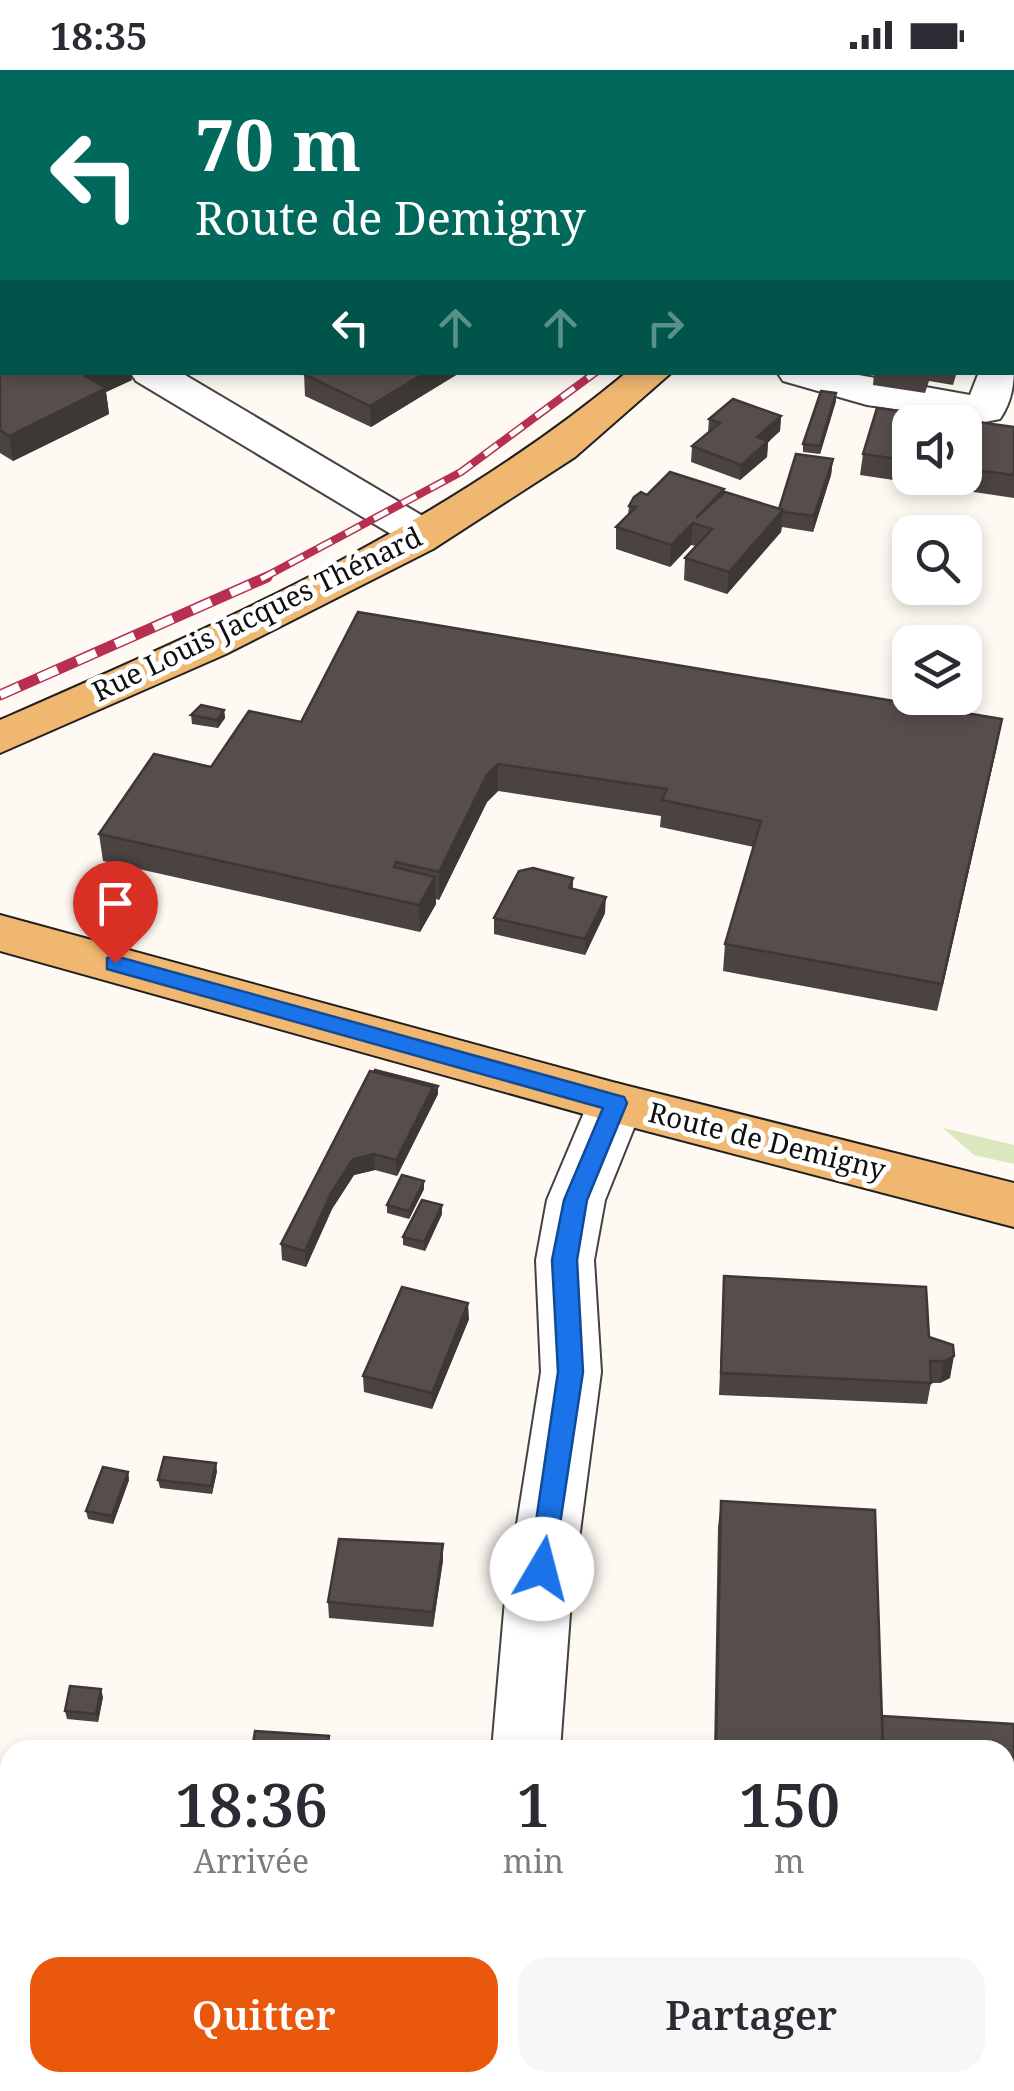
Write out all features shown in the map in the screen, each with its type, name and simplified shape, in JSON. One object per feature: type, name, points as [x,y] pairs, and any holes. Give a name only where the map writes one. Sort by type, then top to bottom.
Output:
[{"type":"main road","name":"Rue Louis Jacques Thénard","points":[[0,738],[260,619],[422,534],[546,458],[648,375]]},
{"type":"main road","name":"Route de Demigny","points":[[0,933],[616,1103],[1014,1204]]},
{"type":"street","points":[[155,375],[422,534]]},
{"type":"street","points":[[807,375],[867,394],[985,410],[999,375]]},
{"type":"street","points":[[527,1740],[538,1600],[571,1372],[564,1260],[576,1200],[616,1103]]},
{"type":"green space","points":[[943,1128],[1014,1145],[1014,1164],[974,1155]]},
{"type":"building","points":[[0,375],[86,375],[106,388],[9,436],[0,430]]},
{"type":"building","points":[[306,375],[421,375],[370,406]]},
{"type":"building","points":[[821,391],[836,393],[820,446],[803,444]]},
{"type":"building","points":[[733,399],[781,416],[757,437],[768,441],[741,465],[692,446],[720,423],[709,419]]},
{"type":"building","points":[[877,408],[892,410],[892,458],[863,454]]},
{"type":"building","points":[[982,423],[1014,427],[1014,475],[982,471]]},
{"type":"building","points":[[796,454],[833,459],[814,516],[779,509]]},
{"type":"building","points":[[670,472],[724,489],[696,518],[725,492],[783,510],[729,572],[685,558],[712,529],[693,523],[671,545],[616,527],[636,507],[629,506],[634,497],[641,492],[647,495]]},
{"type":"building","points":[[358,612],[892,701],[892,715],[978,715],[1002,719],[942,984],[725,944],[761,821],[662,800],[667,789],[498,764],[487,775],[439,872],[396,862],[394,867],[435,877],[419,905],[99,834],[154,754],[211,767],[249,711],[301,722]]},
{"type":"building","points":[[201,705],[224,710],[217,720],[191,715]]},
{"type":"building","points":[[533,868],[573,878],[569,888],[606,897],[585,939],[494,918],[519,871]]},
{"type":"building","points":[[375,1070],[438,1086],[433,1095],[433,1087]]},
{"type":"building","points":[[370,1071],[433,1087],[396,1160],[374,1154],[353,1159],[331,1193],[305,1251],[281,1244]]},
{"type":"building","points":[[402,1175],[424,1181],[409,1211],[387,1205]]},
{"type":"building","points":[[422,1200],[442,1205],[424,1242],[403,1237]]},
{"type":"building","points":[[724,1276],[926,1287],[929,1337],[953,1345],[954,1356],[930,1361],[931,1383],[721,1373]]},
{"type":"building","points":[[402,1287],[468,1303],[432,1393],[363,1376]]},
{"type":"building","points":[[164,1457],[216,1463],[211,1486],[158,1480]]},
{"type":"building","points":[[103,1467],[128,1472],[112,1516],[86,1511]]},
{"type":"building","points":[[721,1501],[875,1510],[883,1740],[716,1740]]},
{"type":"building","points":[[339,1539],[443,1544],[433,1612],[328,1602]]},
{"type":"building","points":[[70,1686],[101,1689],[96,1714],[65,1711]]},
{"type":"building","points":[[882,1716],[1014,1724],[1014,1740],[883,1740]]},
{"type":"building","points":[[255,1731],[329,1736],[328,1740],[254,1740]]},
{"type":"railway","points":[[261,579],[461,472],[592,375]]},
{"type":"railway","points":[[0,695],[267,577]]},
{"type":"route","points":[[115,963],[616,1103],[576,1200],[564,1260],[571,1372],[542,1569]]}]
